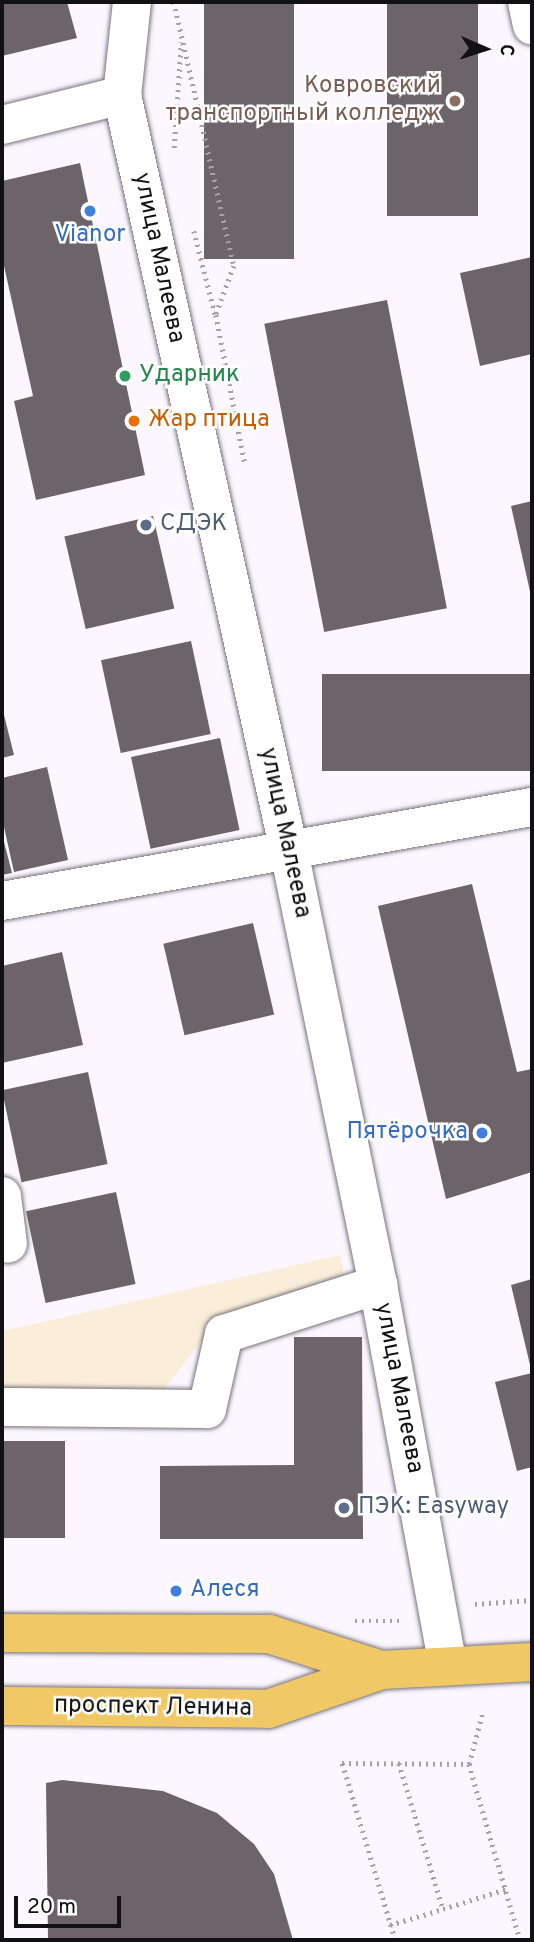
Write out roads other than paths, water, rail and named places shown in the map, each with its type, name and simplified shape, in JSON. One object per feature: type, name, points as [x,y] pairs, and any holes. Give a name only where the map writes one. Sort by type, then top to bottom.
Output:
[{"type":"main road","name":"проспект Ленина","points":[[2,1633],[269,1634],[382,1670]]},
{"type":"main road","name":"проспект Ленина","points":[[2,1706],[268,1709],[382,1670],[532,1662]]},
{"type":"street","name":"улица Малеева","points":[[132,2],[122,95],[289,851],[378,1285],[448,1666]]},
{"type":"street","points":[[527,2],[532,25]]},
{"type":"street","points":[[2,125],[122,95]]},
{"type":"street","points":[[2,901],[532,807]]},
{"type":"street","points":[[2,1196],[8,1244]]},
{"type":"street","points":[[2,1407],[207,1409],[224,1334],[378,1285]]},
{"type":"place","name":"Ковровский транспортный колледж","points":[[455,101]]},
{"type":"place","name":"Vianor","points":[[90,211]]},
{"type":"place","name":"Ударник","points":[[125,376]]},
{"type":"place","name":"Жар птица","points":[[134,421]]},
{"type":"place","name":"СДЭК","points":[[146,525]]},
{"type":"place","name":"Пятёрочка","points":[[482,1133]]},
{"type":"place","name":"ПЭК: Easyway","points":[[344,1508]]},
{"type":"place","name":"Алеся","points":[[176,1591]]}]
